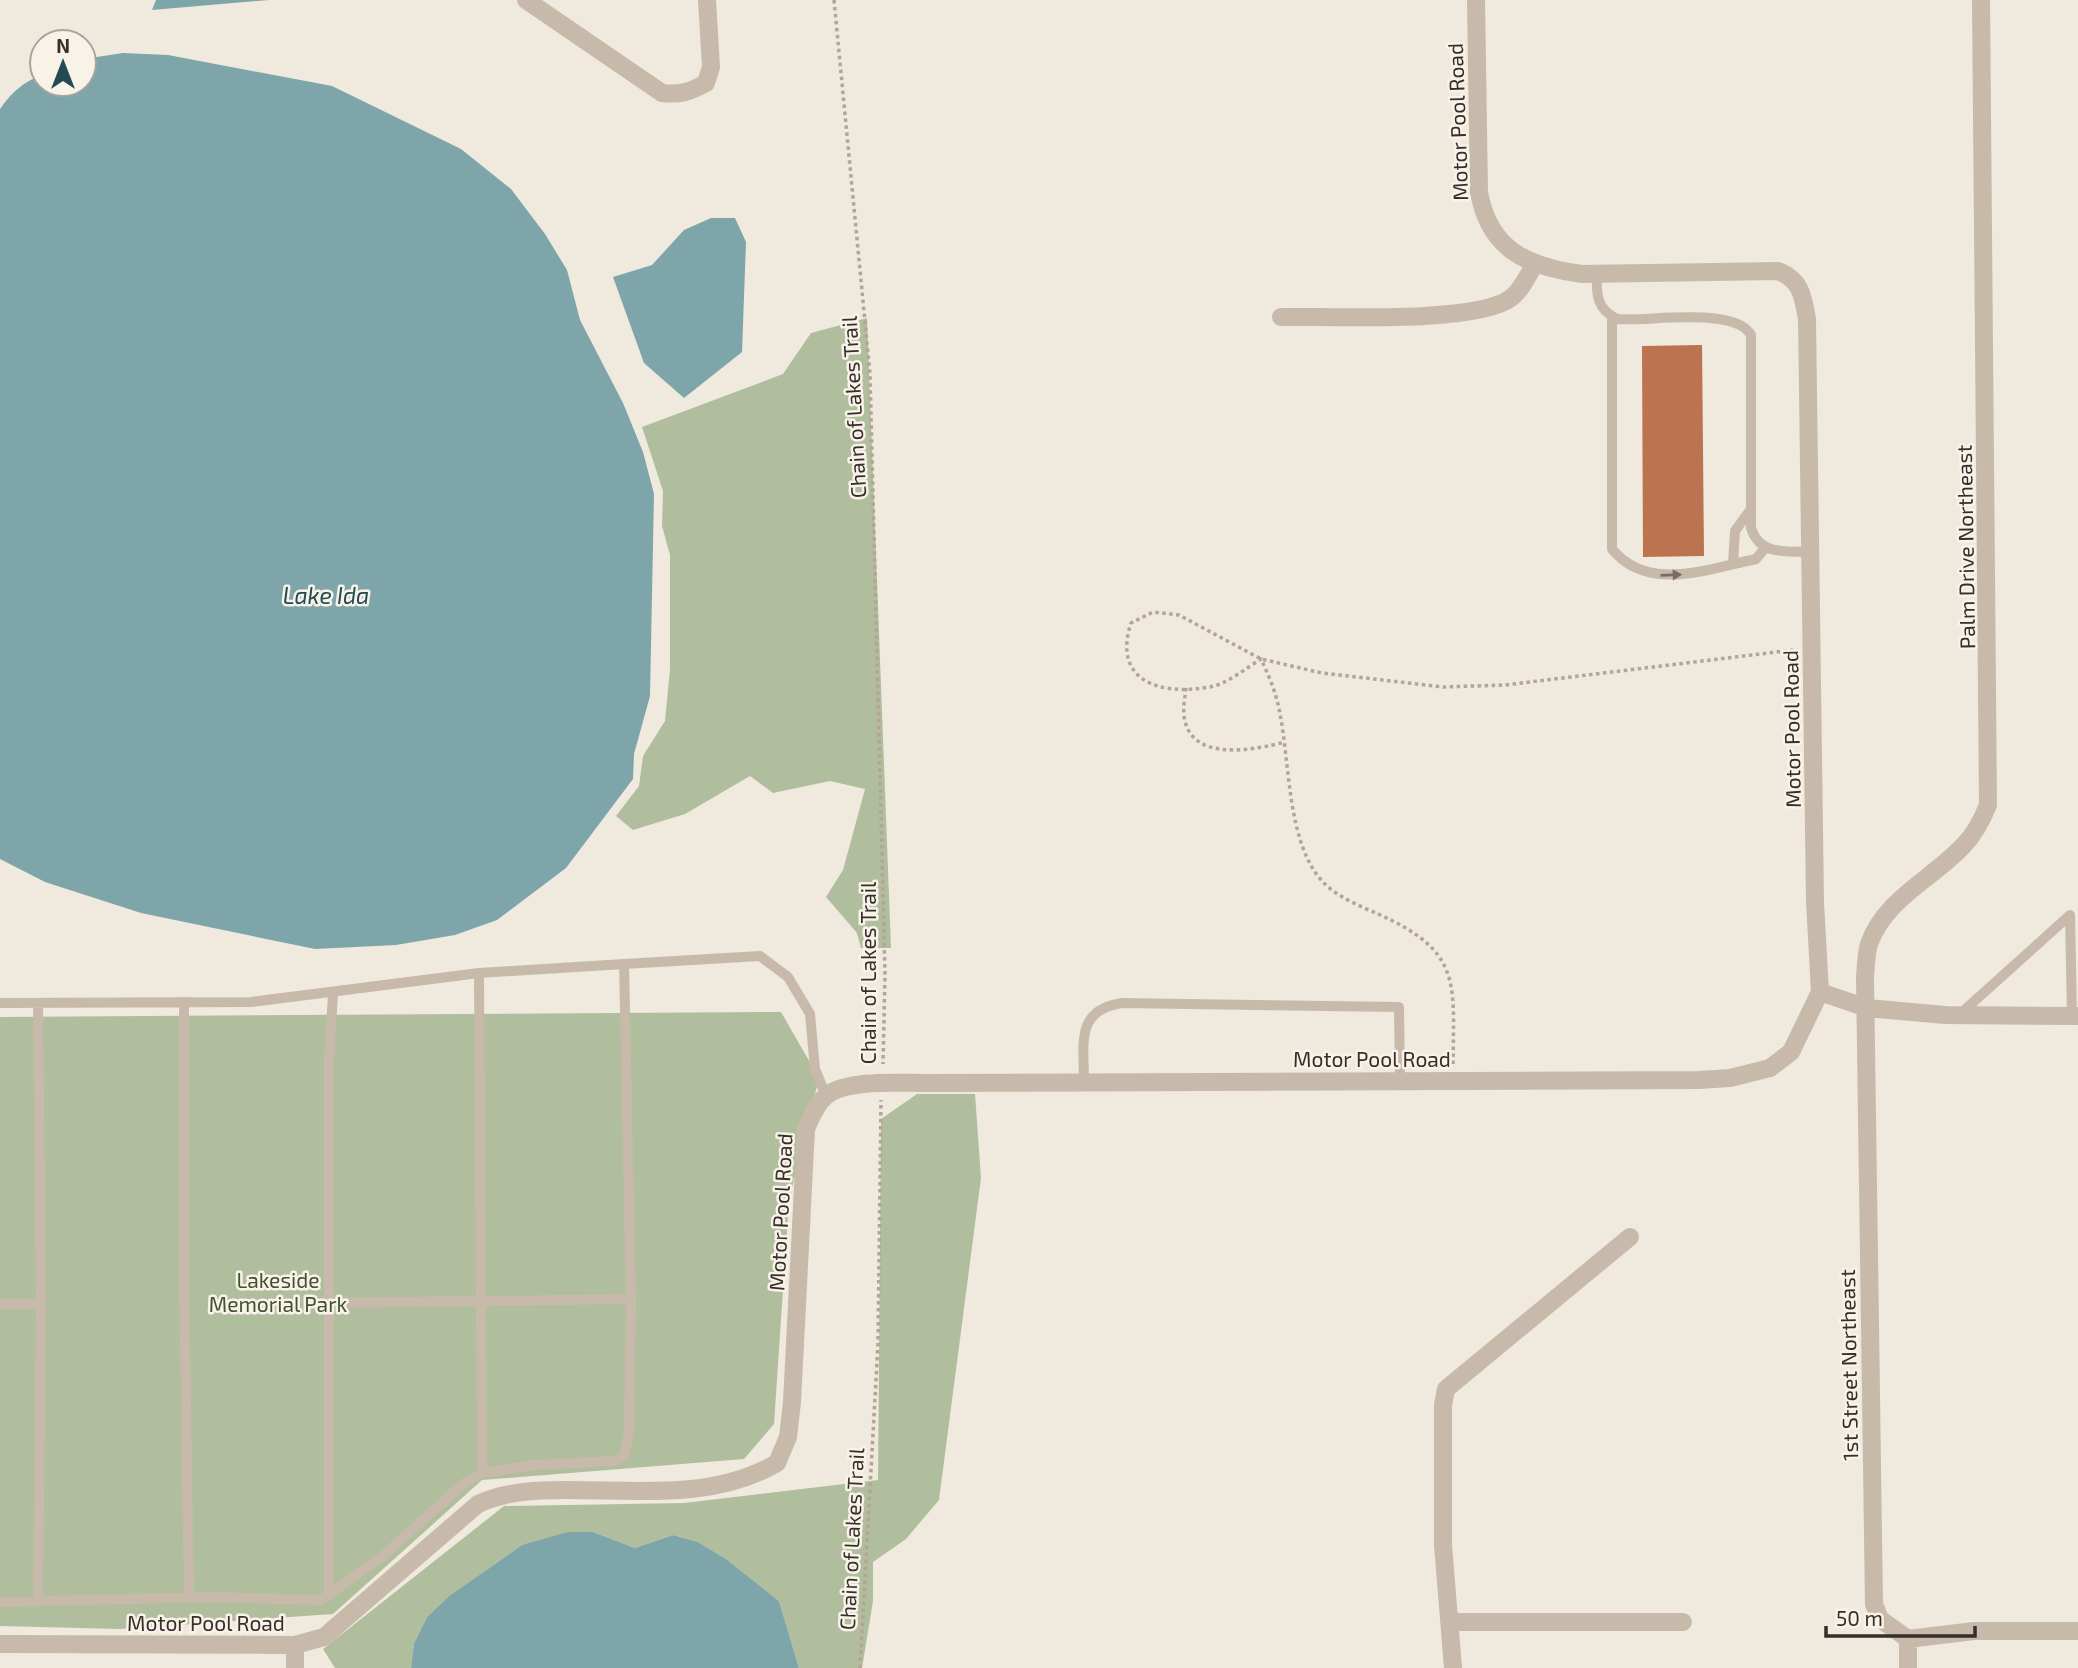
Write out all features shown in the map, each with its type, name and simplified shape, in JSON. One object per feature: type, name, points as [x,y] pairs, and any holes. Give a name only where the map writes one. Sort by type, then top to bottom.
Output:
[{"type":"street","points":[[526,0],[662,93],[677,94],[688,93],[706,83],[712,67],[707,0]]},
{"type":"street","name":"Motor Pool Road","points":[[0,1644],[295,1645],[324,1637],[478,1504],[497,1495],[531,1490],[719,1487],[777,1463],[788,1437],[792,1402],[806,1129],[813,1113],[826,1096],[841,1088],[881,1083],[1699,1080],[1745,1075],[1770,1068],[1791,1052],[1820,992],[1815,902],[1807,319],[1802,293],[1793,277],[1778,271],[1597,274],[1556,271],[1515,255],[1493,233],[1482,211],[1479,192],[1476,0]]},
{"type":"street","name":"Palm Drive Northeast","points":[[1867,1046],[1865,977],[1869,946],[1878,927],[1898,901],[1962,847],[1979,826],[1989,805],[1981,0]]},
{"type":"street","points":[[1280,317],[1479,312],[1510,299],[1536,263]]},
{"type":"street","points":[[1820,992],[1867,1008],[1959,1015],[2075,1016]]},
{"type":"street","name":"1st Street Northeast","points":[[1867,1046],[1874,1604],[1880,1619],[1908,1639]]},
{"type":"street","points":[[1453,1668],[1443,1545],[1443,1405],[1446,1389],[1630,1237]]},
{"type":"street","points":[[1451,1622],[1683,1622]]},
{"type":"street","points":[[1909,1668],[1908,1639],[1974,1632],[2078,1631]]},
{"type":"street","points":[[295,1645],[295,1668]]},
{"type":"lane","points":[[1597,274],[1599,305],[1612,316],[1634,321],[1728,319],[1747,328],[1751,335],[1751,528],[1756,542],[1765,548],[1811,552]]},
{"type":"lane","points":[[1612,316],[1612,549],[1622,562],[1637,571],[1661,576],[1686,574],[1756,559],[1765,548]]},
{"type":"lane","points":[[1733,564],[1735,531],[1751,509]]},
{"type":"lane","points":[[1959,1015],[2070,915],[2075,1016]]},
{"type":"lane","points":[[0,1003],[251,1002],[333,994],[479,973],[760,956],[788,977],[810,1014],[815,1069],[826,1096]]},
{"type":"lane","points":[[0,1602],[189,1598],[321,1600],[383,1556],[463,1485],[482,1473],[534,1465],[614,1461],[624,1456],[629,1432],[631,1299],[624,964]]},
{"type":"lane","points":[[479,973],[482,1473]]},
{"type":"lane","points":[[329,1594],[329,1059],[333,994]]},
{"type":"lane","points":[[184,1002],[184,1276],[189,1598]]},
{"type":"lane","points":[[38,1003],[41,1304],[38,1600]]},
{"type":"lane","points":[[1084,1082],[1084,1033],[1088,1020],[1108,1005],[1122,1003],[1399,1006],[1400,1081]]},
{"type":"lane","points":[[331,1303],[631,1299]]},
{"type":"lane","points":[[0,1304],[41,1304]]},
{"type":"path","name":"Chain of Lakes Trail","points":[[834,0],[870,374],[886,1028],[881,1083],[878,1344],[860,1668]]},
{"type":"path","points":[[1261,659],[1211,687],[1164,689],[1134,673],[1126,658],[1126,640],[1131,623],[1153,612],[1179,615],[1261,659],[1322,673],[1455,687],[1505,685],[1813,648]]},
{"type":"path","points":[[1261,659],[1280,711],[1299,837],[1323,882],[1342,897],[1415,930],[1434,948],[1444,964],[1454,1010],[1452,1080]]},
{"type":"path","points":[[1186,688],[1184,715],[1188,729],[1197,740],[1213,747],[1233,750],[1285,742]]},
{"type":"green space","points":[[867,318],[891,948],[861,948],[857,933],[826,897],[843,870],[865,789],[830,781],[773,793],[750,776],[685,814],[633,830],[616,816],[639,786],[643,756],[665,721],[670,669],[670,555],[662,526],[663,491],[642,427],[783,374],[811,333]]},
{"type":"green space","name":"Lakeside Memorial Park","points":[[781,1012],[819,1078],[789,1200],[774,1424],[744,1459],[482,1480],[333,1614],[120,1629],[0,1626],[0,1017]]},
{"type":"green space","points":[[917,1094],[975,1094],[981,1178],[939,1500],[906,1539],[873,1562],[873,1601],[862,1668],[799,1668],[779,1601],[726,1559],[698,1542],[673,1535],[635,1548],[593,1532],[522,1545],[449,1596],[427,1617],[414,1643],[411,1668],[335,1668],[323,1649],[504,1506],[684,1503],[878,1480],[881,1119]]},
{"type":"water","points":[[156,0],[269,0],[152,10]]},
{"type":"water","name":"Lake Ida","points":[[123,53],[168,55],[332,86],[461,149],[511,189],[545,234],[567,270],[580,320],[623,403],[643,452],[654,494],[650,696],[634,754],[633,779],[566,868],[497,920],[455,935],[396,945],[315,949],[141,913],[45,882],[0,859],[0,109],[28,82],[28,98],[98,98],[98,57]]},
{"type":"water","points":[[711,218],[735,218],[746,242],[742,352],[684,398],[644,363],[613,277],[652,265],[684,230]]},
{"type":"water","points":[[568,1532],[593,1532],[635,1548],[673,1535],[698,1542],[726,1559],[779,1601],[799,1668],[411,1668],[414,1643],[427,1617],[449,1596],[522,1545]]},
{"type":"building","points":[[1702,345],[1704,556],[1643,557],[1642,346]]}]
